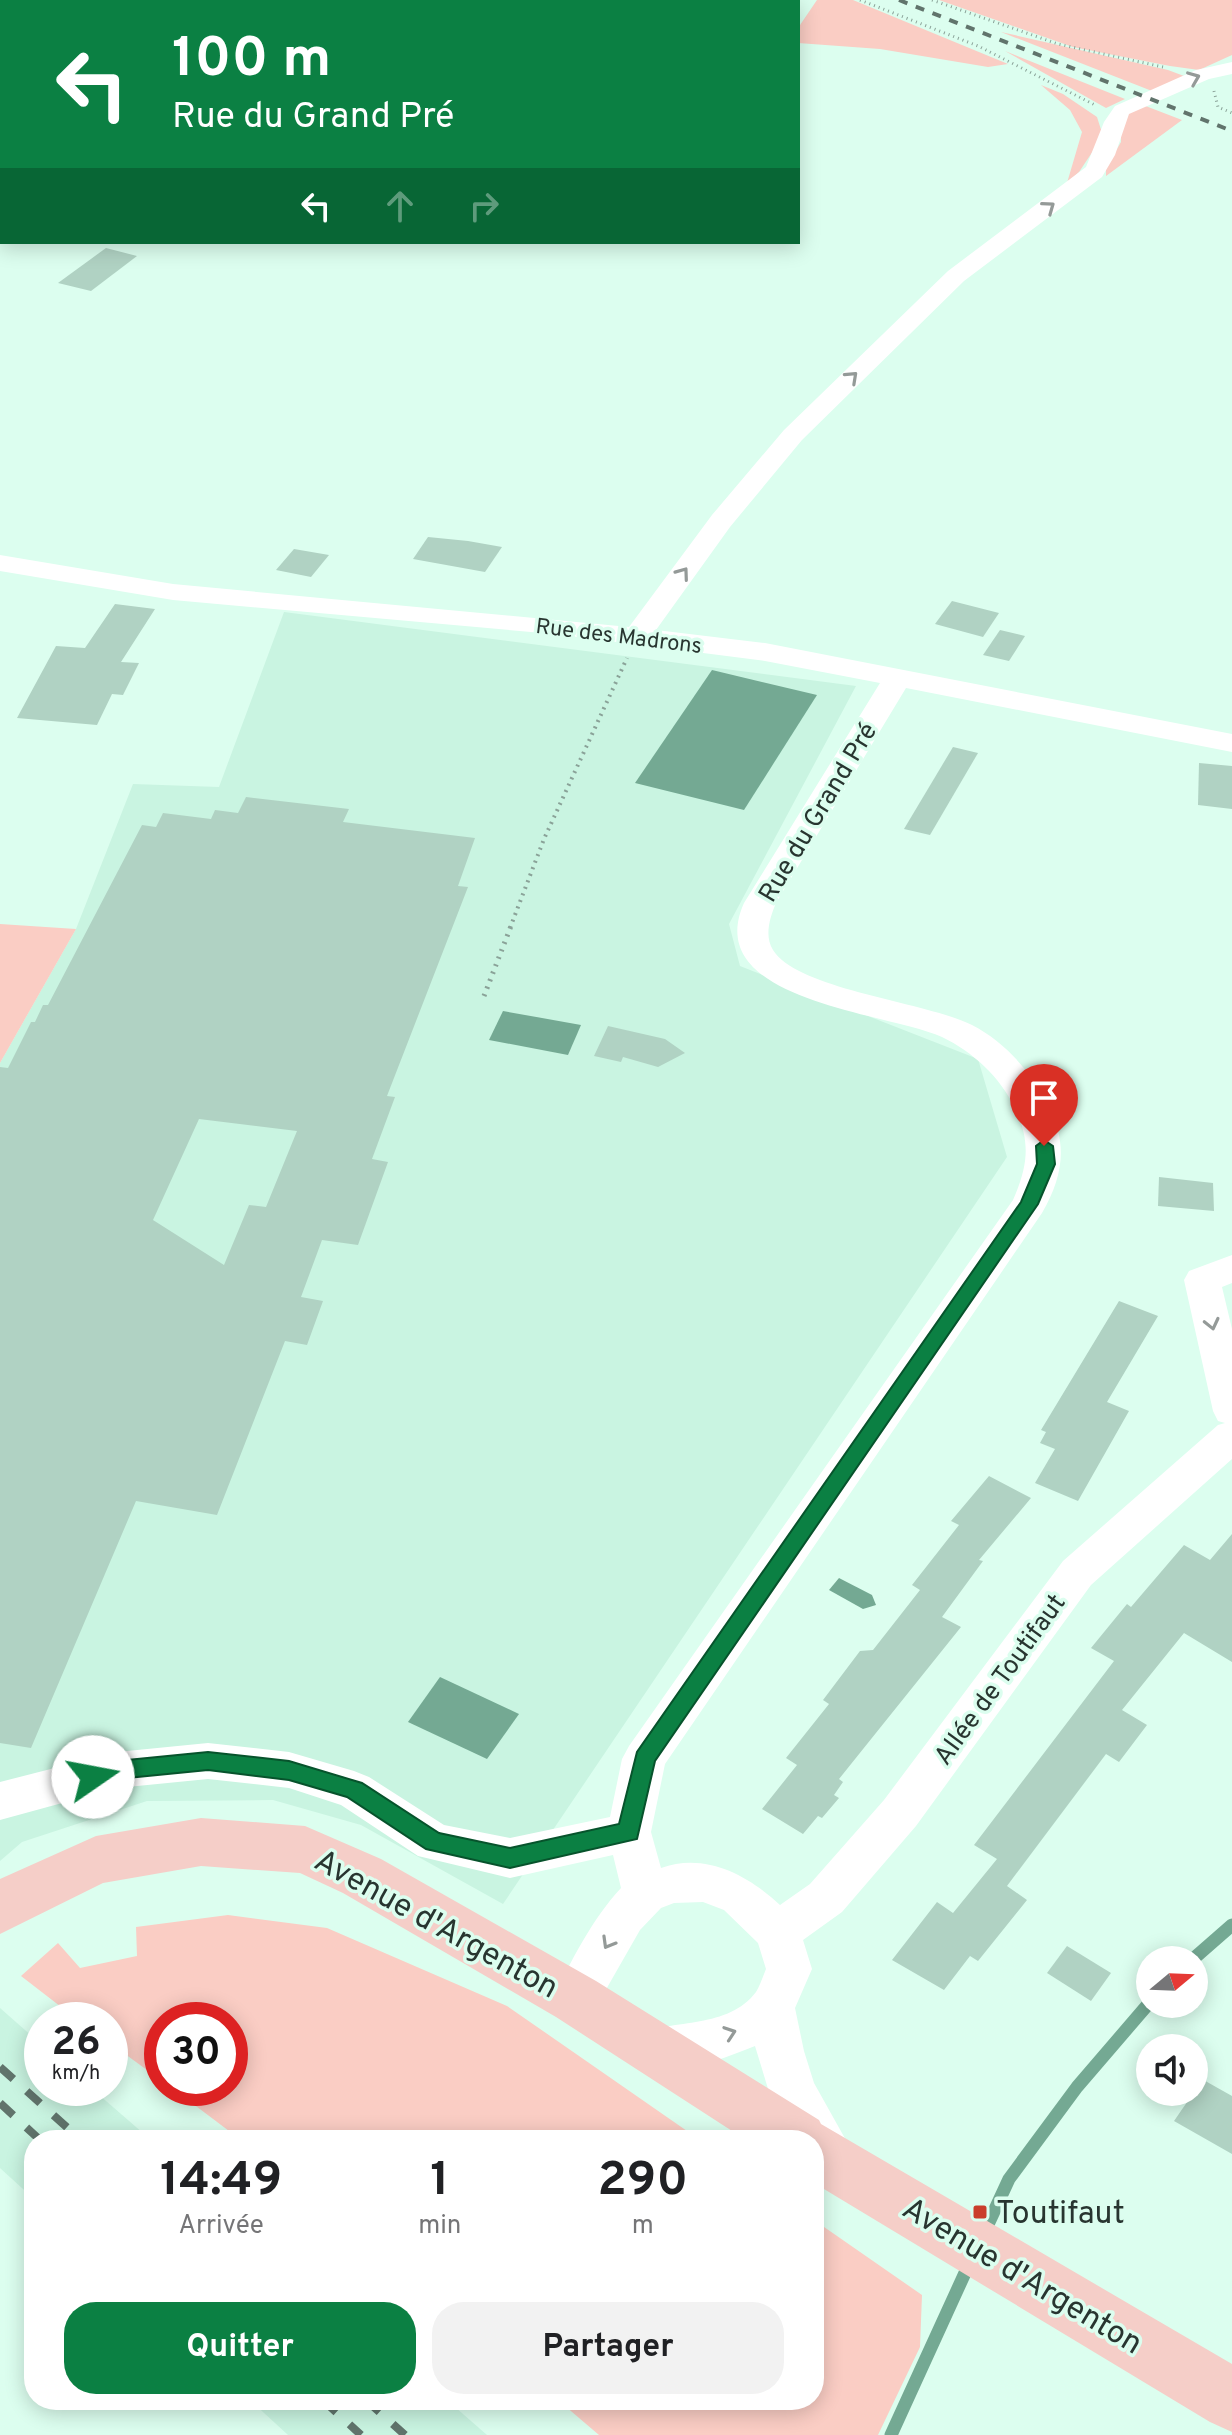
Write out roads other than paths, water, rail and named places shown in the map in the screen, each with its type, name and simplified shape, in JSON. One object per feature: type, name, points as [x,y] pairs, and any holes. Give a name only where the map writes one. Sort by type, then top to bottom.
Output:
[{"type":"main road","name":"Avenue d'Argenton","points":[[0,1909],[12,1900],[96,1860],[201,1842],[305,1850],[362,1876],[576,1999],[783,2130]]},
{"type":"main road","name":"Avenue d'Argenton","points":[[824,2156],[1232,2400]]},
{"type":"street","points":[[637,636],[721,521],[793,435],[956,276],[1094,172],[1105,159],[1124,110],[1203,74],[1232,68]]},
{"type":"street","name":"Rue des Madrons","points":[[0,563],[173,592],[637,636],[765,652],[1232,743]]},
{"type":"street","name":"Rue du Grand Pré","points":[[645,1894],[629,1832],[644,1759],[1029,1204],[1046,1164],[1043,1128],[1020,1083],[990,1052],[953,1029],[803,985],[770,967],[754,944],[751,922],[755,912],[898,678]]},
{"type":"street","points":[[1232,1268],[1202,1280],[1232,1411]]},
{"type":"street","name":"Allée de Toutifaut","points":[[778,1932],[826,1898],[900,1813],[1077,1573],[1232,1436]]},
{"type":"street","points":[[0,1801],[117,1770],[208,1761],[289,1770],[354,1790],[434,1842],[510,1858],[629,1832]]},
{"type":"street","points":[[576,1999],[624,1916],[645,1894],[673,1883],[704,1882],[740,1896],[778,1932],[789,1969],[772,2008],[745,2028],[700,2044],[654,2049]]},
{"type":"street","points":[[772,2008],[780,2051],[808,2130]]},
{"type":"waterway","points":[[1208,1946],[1232,1925]]},
{"type":"waterway","points":[[984,2233],[1009,2179],[1077,2087],[1136,2018]]},
{"type":"waterway","points":[[891,2435],[970,2262]]},
{"type":"railway","points":[[899,0],[1232,131]]},
{"type":"railway","points":[[0,2067],[70,2130]]},
{"type":"railway","points":[[0,2103],[29,2130]]},
{"type":"railway","points":[[334,2410],[361,2435]]},
{"type":"railway","points":[[377,2410],[405,2435]]},
{"type":"place","name":"Toutifaut","points":[[980,2212]]}]
